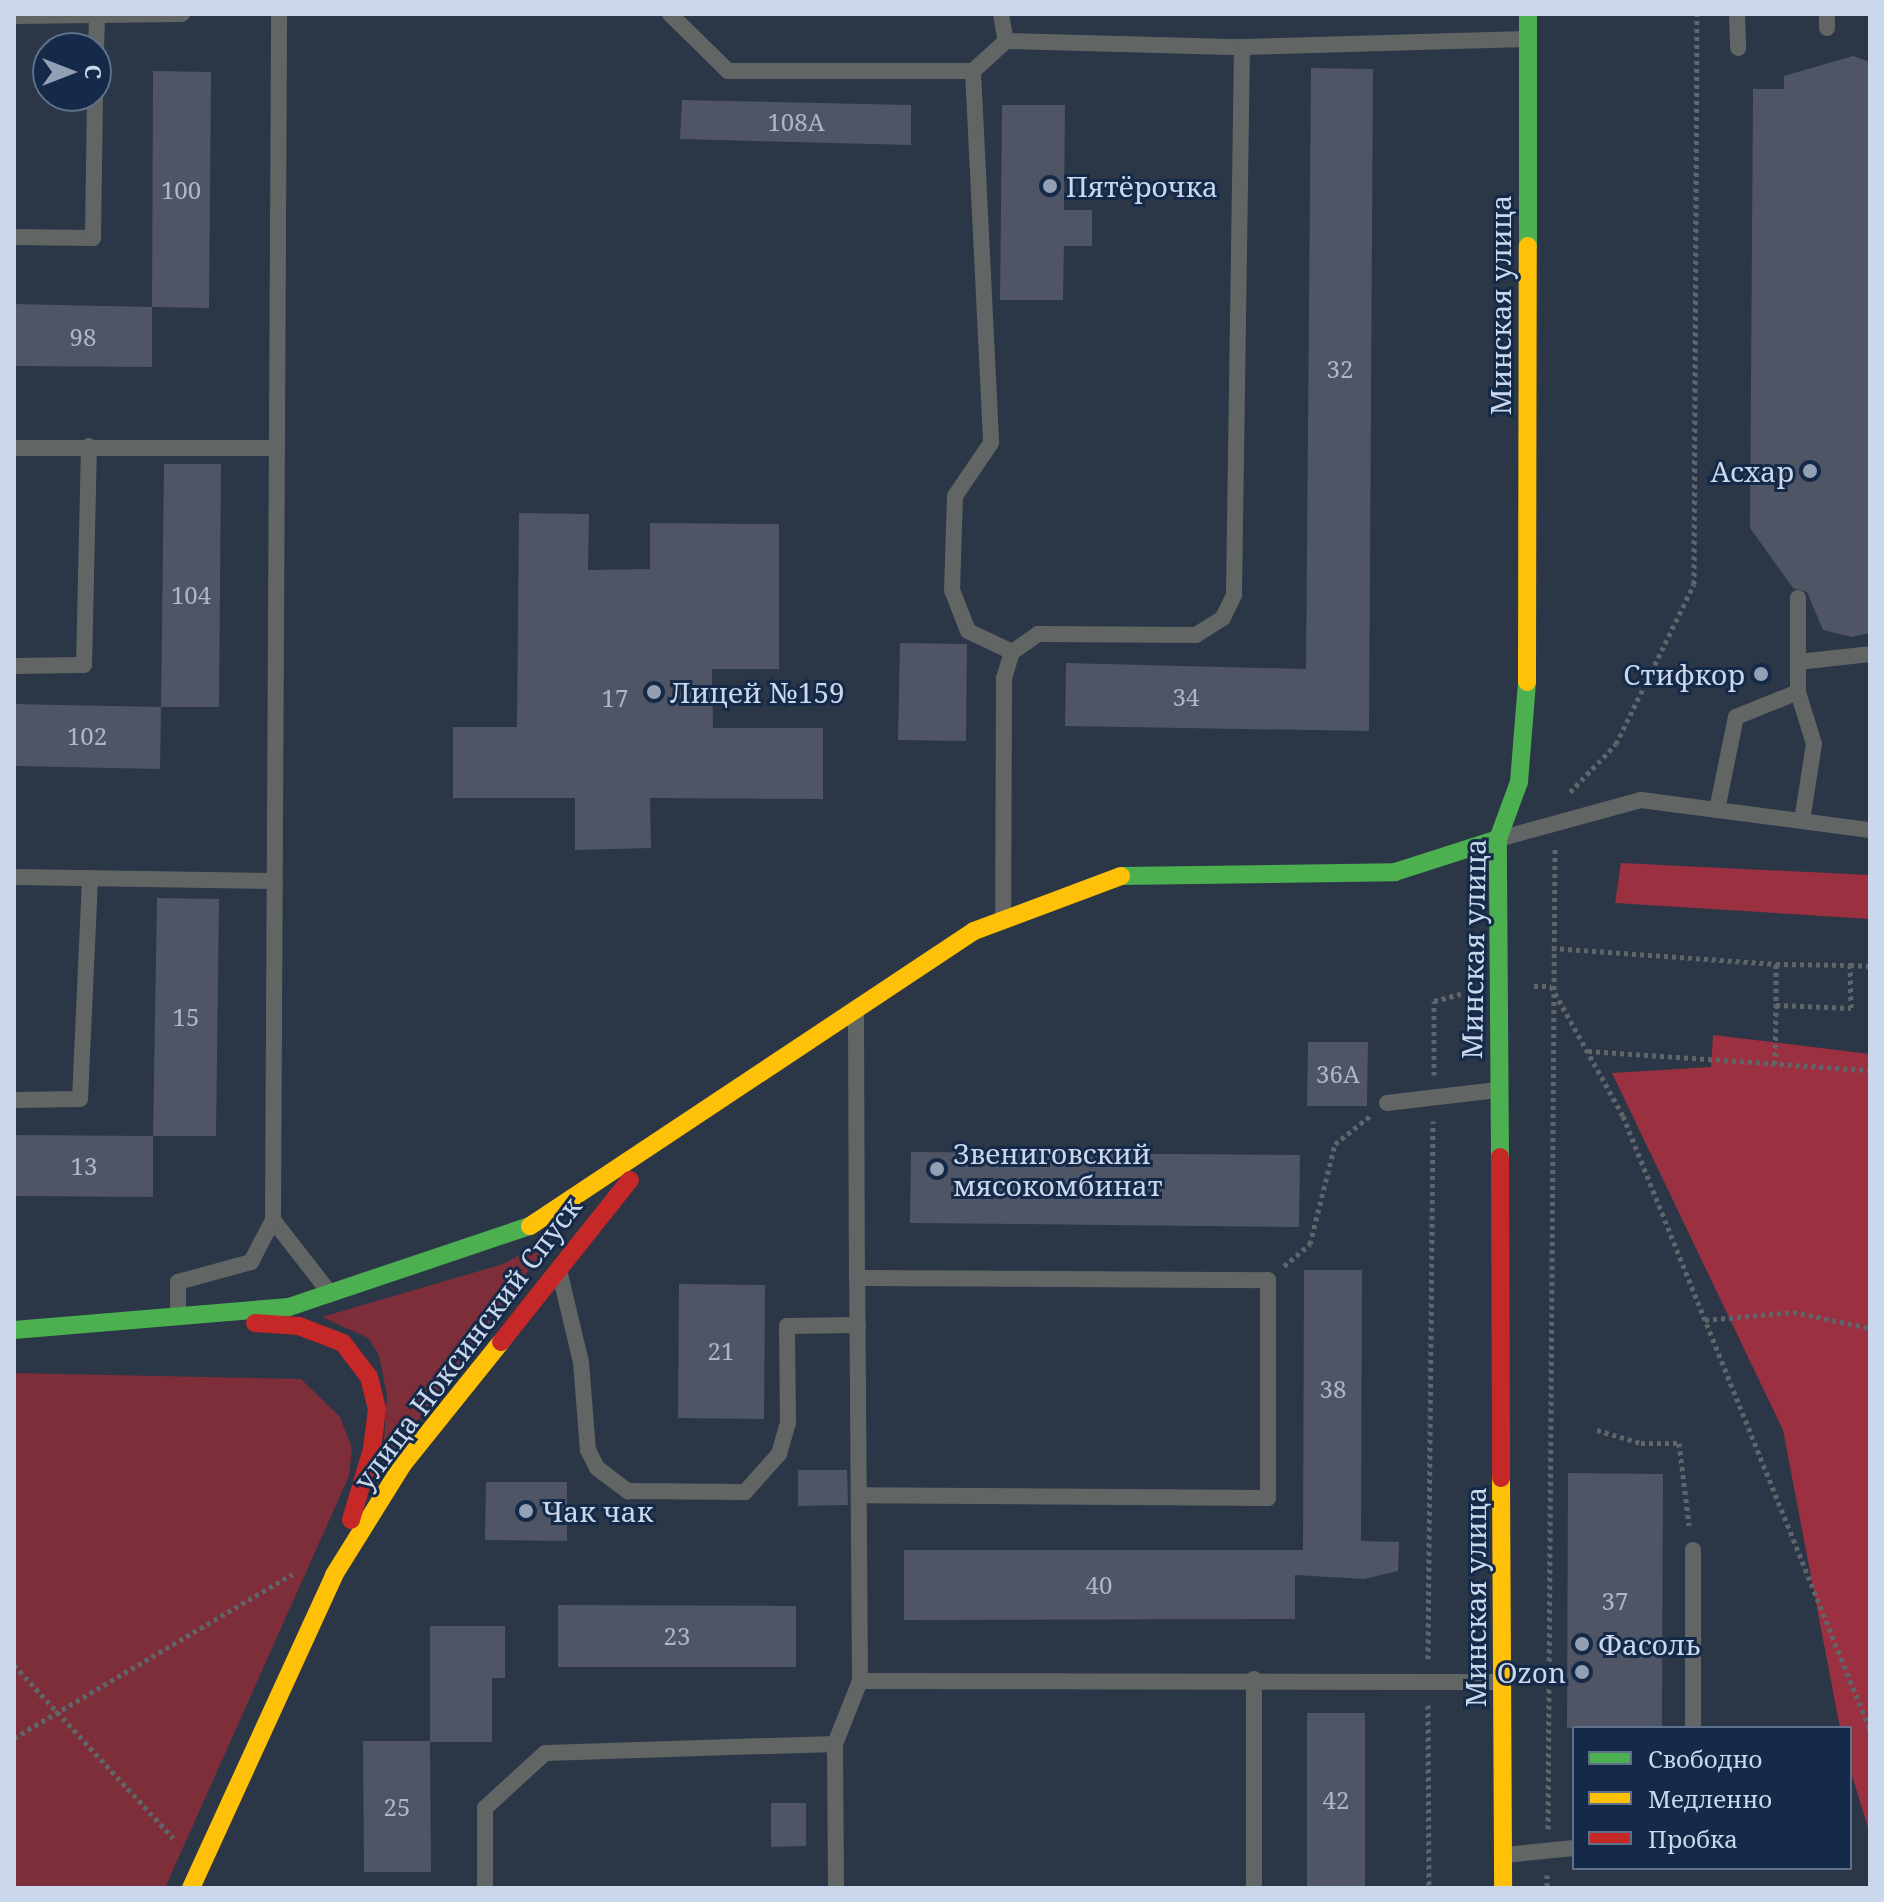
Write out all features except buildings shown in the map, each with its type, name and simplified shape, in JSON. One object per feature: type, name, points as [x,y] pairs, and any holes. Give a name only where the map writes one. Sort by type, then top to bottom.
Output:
[{"type":"street","name":"Минская улица","points":[[1503,1888],[1499,1089],[1502,985],[1498,839],[1519,782],[1527,710],[1528,14]]},
{"type":"street","name":"улица Ноксинский Спуск","points":[[14,1330],[206,1319],[330,1294],[535,1224],[654,1151],[856,1004],[1003,914],[1112,876],[1395,872],[1498,839]]},
{"type":"street","name":"улица Ноксинский Спуск","points":[[191,1888],[334,1575],[403,1464],[558,1264],[654,1151]]},
{"type":"street","name":"улица Ноксинский Спуск","points":[[206,1319],[299,1326],[343,1343],[369,1377],[377,1409],[372,1449],[334,1575]]},
{"type":"lane","points":[[14,16],[182,14]]},
{"type":"lane","points":[[178,1321],[178,1282],[251,1262],[273,1220],[279,14]]},
{"type":"lane","points":[[670,14],[728,71],[973,71],[1006,41],[1242,47],[1528,39]]},
{"type":"lane","points":[[1001,14],[1006,41]]},
{"type":"lane","points":[[1737,14],[1738,48]]},
{"type":"lane","points":[[96,32],[97,16]]},
{"type":"lane","points":[[1003,914],[1004,678],[1012,652],[1038,634],[1196,635],[1223,618],[1234,595],[1242,47]]},
{"type":"lane","points":[[973,71],[991,443],[955,496],[952,590],[968,631],[1012,652]]},
{"type":"lane","points":[[14,237],[93,238],[95,112]]},
{"type":"lane","points":[[14,666],[84,665],[89,446]]},
{"type":"lane","points":[[14,448],[277,448]]},
{"type":"lane","points":[[1798,598],[1798,692],[1814,744],[1802,821]]},
{"type":"lane","points":[[1798,662],[1870,654]]},
{"type":"lane","points":[[1717,810],[1736,717],[1798,692]]},
{"type":"lane","points":[[1498,839],[1641,800],[1870,830]]},
{"type":"lane","points":[[14,877],[275,881]]},
{"type":"lane","points":[[14,1100],[80,1099],[90,878]]},
{"type":"lane","points":[[836,1888],[835,1744],[860,1681],[856,1004]]},
{"type":"lane","points":[[1387,1103],[1499,1089]]},
{"type":"lane","points":[[273,1220],[330,1294]]},
{"type":"lane","points":[[558,1264],[581,1362],[588,1450],[597,1468],[628,1491],[745,1492],[779,1454],[788,1423],[787,1326],[858,1325]]},
{"type":"lane","points":[[857,1278],[1268,1280],[1268,1498],[860,1495]]},
{"type":"lane","points":[[1693,1550],[1693,1726]]},
{"type":"lane","points":[[860,1681],[1254,1679],[1503,1682]]},
{"type":"lane","points":[[1254,1679],[1254,1888]]},
{"type":"lane","points":[[485,1888],[485,1808],[545,1753],[835,1744]]},
{"type":"lane","points":[[1503,1855],[1564,1854]]},
{"type":"path","points":[[1547,1888],[1564,1854],[1551,986],[1556,823],[1564,797],[1616,744],[1694,584],[1697,14]]},
{"type":"path","points":[[1552,948],[1776,964],[1870,966]]},
{"type":"path","points":[[1775,1064],[1776,964]]},
{"type":"path","points":[[1776,1005],[1851,1008],[1850,965]]},
{"type":"path","points":[[1429,1888],[1434,1001],[1502,985],[1551,986]]},
{"type":"path","points":[[1551,986],[1623,1116],[1870,1730]]},
{"type":"path","points":[[1587,1051],[1870,1070]]},
{"type":"path","points":[[1268,1280],[1310,1244],[1335,1144],[1387,1103]]},
{"type":"path","points":[[1705,1320],[1793,1312],[1870,1328]]},
{"type":"path","points":[[1597,1430],[1641,1443],[1679,1443],[1693,1550]]},
{"type":"path","points":[[14,1738],[293,1573]]},
{"type":"path","points":[[14,1665],[200,1868]]},
{"type":"shaded area","points":[[1621,863],[1870,875],[1870,919],[1615,903]]},
{"type":"shaded area","points":[[1713,1035],[1870,1054],[1870,1834],[1852,1776],[1852,1726],[1840,1726],[1783,1430],[1612,1073],[1711,1067]]},
{"type":"shaded area","points":[[552,1238],[382,1472],[387,1396],[379,1355],[368,1338],[322,1317],[503,1264]]},
{"type":"shaded area","points":[[14,1373],[301,1379],[340,1417],[352,1448],[349,1476],[165,1888],[14,1888]]},
{"type":"traffic: fast","points":[[1528,14],[1528,246]]},
{"type":"traffic: fast","points":[[1500,1157],[1498,839],[1519,782],[1527,682]]},
{"type":"traffic: fast","points":[[1121,876],[1395,872],[1498,839]]},
{"type":"traffic: fast","points":[[14,1330],[289,1307],[530,1226]]},
{"type":"traffic: slow","points":[[1527,682],[1528,246]]},
{"type":"traffic: slow","points":[[530,1226],[974,931],[1121,876]]},
{"type":"traffic: slow","points":[[191,1888],[334,1575],[403,1464],[501,1342]]},
{"type":"traffic: slow","points":[[1501,1478],[1503,1888]]},
{"type":"traffic: jam","points":[[1500,1157],[1501,1478]]},
{"type":"traffic: jam","points":[[501,1342],[630,1180]]},
{"type":"traffic: jam","points":[[255,1323],[299,1326],[343,1343],[369,1377],[377,1409],[372,1449],[351,1520]]},
{"type":"place","name":"Пятёрочка","points":[[1050,186]]},
{"type":"place","name":"Асхар","points":[[1810,471]]},
{"type":"place","name":"Стифкор","points":[[1761,674]]},
{"type":"place","name":"Лицей №159","points":[[654,692]]},
{"type":"place","name":"Звениговский мясокомбинат","points":[[937,1169]]},
{"type":"place","name":"Чак чак","points":[[526,1511]]},
{"type":"place","name":"Фасоль","points":[[1582,1644]]},
{"type":"place","name":"Ozon","points":[[1582,1672]]}]
